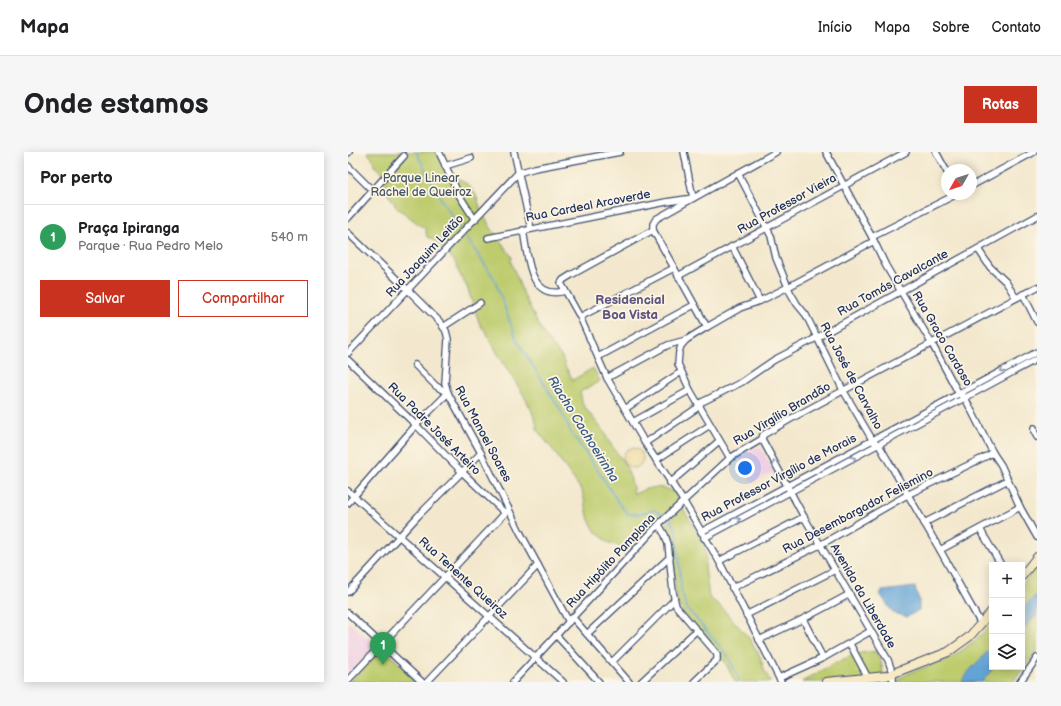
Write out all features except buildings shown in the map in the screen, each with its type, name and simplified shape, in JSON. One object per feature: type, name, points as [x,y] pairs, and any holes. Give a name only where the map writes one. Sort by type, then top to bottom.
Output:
[{"type":"main road","points":[[1025,572],[1037,557]]},
{"type":"main road","points":[[826,682],[868,678],[893,678],[948,652],[970,637],[989,615]]},
{"type":"street","points":[[439,152],[472,222]]},
{"type":"street","points":[[514,152],[531,229]]},
{"type":"street","points":[[518,173],[535,168],[620,152]]},
{"type":"street","points":[[684,152],[693,198]]},
{"type":"street","name":"Rua Cardeal Arcoverde","points":[[565,291],[561,283],[563,280],[653,228],[656,219],[776,152]]},
{"type":"street","name":"Rua Graco Cardoso","points":[[826,152],[886,266],[932,344],[959,394],[966,398],[1008,480],[1020,507],[1037,537]]},
{"type":"street","name":"Rua Professor Vieira","points":[[678,276],[906,152]]},
{"type":"street","points":[[936,152],[943,164]]},
{"type":"street","points":[[977,183],[1034,152]]},
{"type":"street","points":[[348,218],[404,156]]},
{"type":"street","points":[[445,166],[471,158]]},
{"type":"street","points":[[348,166],[372,190]]},
{"type":"street","name":"Rua Joaquim Leitão","points":[[348,353],[518,173]]},
{"type":"street","name":"Rua José de Carvalho","points":[[738,173],[773,241],[776,258],[788,287],[818,337],[843,390],[873,442],[879,445],[981,624]]},
{"type":"street","name":"Rua Cardeal Arcoverde","points":[[488,238],[666,202],[693,198]]},
{"type":"street","points":[[607,378],[668,345],[686,340],[740,308],[760,301],[788,287],[946,200]]},
{"type":"street","name":"Rua Tomás Cavalcante","points":[[645,443],[699,405],[742,382],[774,360],[1037,216]]},
{"type":"street","points":[[653,228],[707,327]]},
{"type":"street","points":[[523,230],[532,273],[537,284],[551,293],[565,291],[580,317],[607,378],[645,443],[670,483],[684,502],[718,561],[780,680],[850,644],[871,631]]},
{"type":"street","points":[[348,233],[408,290],[443,327],[480,303]]},
{"type":"street","points":[[732,246],[760,301]]},
{"type":"street","points":[[978,249],[990,267],[1006,282],[1016,298]]},
{"type":"street","points":[[580,317],[674,268]]},
{"type":"street","name":"Rua Virgílio Brandão","points":[[730,458],[762,439],[764,435],[843,390],[1037,287]]},
{"type":"street","points":[[1023,294],[1037,322]]},
{"type":"street","points":[[598,357],[694,305]]},
{"type":"street","name":"Rua Manoel Soares","points":[[443,327],[447,335],[445,383],[448,393],[481,453],[507,511],[571,620],[587,634],[629,682]]},
{"type":"street","points":[[686,340],[679,352],[678,364],[690,390],[730,458]]},
{"type":"street","name":"Rua Professor Virgílio de Morais","points":[[828,468],[879,445],[959,394],[1035,356]]},
{"type":"street","name":"Rua Professor Virgílio de Morais","points":[[704,538],[873,442],[920,418],[966,398],[1035,356]]},
{"type":"street","name":"Rua Padre José Arteiro","points":[[348,360],[416,425],[462,472],[507,511]]},
{"type":"street","points":[[348,503],[416,425],[448,393],[436,386],[415,366]]},
{"type":"street","points":[[625,409],[681,372]]},
{"type":"street","points":[[632,422],[690,390]]},
{"type":"street","points":[[656,460],[710,425]]},
{"type":"street","points":[[1034,428],[1037,437]]},
{"type":"street","name":"Avenida da Liberdade","points":[[762,439],[804,517],[888,660],[893,678]]},
{"type":"street","points":[[670,483],[719,441]]},
{"type":"street","points":[[348,592],[399,536],[481,453]]},
{"type":"street","name":"Rua Desembargador Felismino","points":[[732,588],[820,545],[907,495],[993,453]]},
{"type":"street","name":"Rua Hipólito Pamplona","points":[[512,682],[660,524],[730,458]]},
{"type":"street","points":[[924,523],[1008,480]]},
{"type":"street","name":"Rua Professor Virgílio de Morais","points":[[701,532],[789,489]]},
{"type":"street","name":"Rua Tenente Queiroz","points":[[348,491],[564,682]]},
{"type":"street","points":[[940,550],[1020,507]]},
{"type":"street","points":[[348,680],[507,511]]},
{"type":"street","points":[[718,561],[804,517]]},
{"type":"street","points":[[660,524],[667,539],[674,600],[678,610],[697,630],[717,656],[717,660],[694,682]]},
{"type":"street","points":[[980,528],[999,562]]},
{"type":"street","points":[[587,634],[670,557]]},
{"type":"street","points":[[427,682],[538,565]]},
{"type":"street","points":[[746,615],[835,570]]},
{"type":"street","points":[[759,640],[850,594]]},
{"type":"street","points":[[612,662],[674,600]]},
{"type":"street","points":[[348,613],[422,682]]},
{"type":"street","points":[[803,619],[823,658]]},
{"type":"street","points":[[641,682],[697,630]]},
{"type":"street","points":[[556,635],[599,682]]},
{"type":"street","points":[[850,644],[868,678]]},
{"type":"street","points":[[1020,682],[1037,658]]},
{"type":"shaded area","points":[[757,447],[762,450],[774,472],[752,483],[739,459]]},
{"type":"shaded area","points":[[348,622],[375,645],[348,674]]},
{"type":"green space","name":"Parque Linear Rachel de Queiroz","points":[[367,152],[440,152],[448,166],[459,180],[466,183],[476,195],[481,210],[491,228],[512,257],[511,262],[523,293],[538,324],[547,339],[562,357],[573,380],[593,368],[600,381],[580,392],[583,405],[605,433],[625,465],[632,482],[634,494],[656,487],[671,490],[683,499],[636,547],[625,548],[609,543],[596,532],[589,520],[582,491],[537,430],[531,409],[523,394],[486,332],[480,325],[467,287],[455,262],[433,239],[427,237],[425,228],[394,205],[395,203],[387,190],[386,175],[374,166],[373,159]]},
{"type":"green space","points":[[683,508],[705,547],[705,567],[709,597],[720,606],[749,638],[760,656],[764,670],[771,682],[735,682],[725,662],[680,608],[677,601],[673,549],[671,538],[665,525]]},
{"type":"green space","points":[[1037,566],[1037,651],[1025,666],[1025,598],[1025,581]]},
{"type":"green space","points":[[989,626],[989,670],[1022,670],[1013,682],[896,682],[905,675],[944,661],[957,654],[982,634]]},
{"type":"green space","points":[[383,648],[419,682],[349,682]]},
{"type":"green space","points":[[876,651],[881,662],[885,682],[802,682],[833,664],[855,654]]},
{"type":"sand","points":[[633,448],[640,451],[643,458],[640,465],[633,468],[626,465],[623,458],[626,451]]},
{"type":"water","points":[[915,587],[919,600],[919,610],[907,617],[893,613],[880,594],[882,591]]},
{"type":"water","points":[[1037,594],[1037,614],[1025,628],[1025,606]]},
{"type":"water","points":[[989,650],[989,670],[992,670],[982,682],[962,682],[968,672]]},
{"type":"waterway","name":"Riacho Cachoeirinha","points":[[416,152],[438,194],[461,230]]},
{"type":"waterway","name":"Riacho Cachoeirinha","points":[[463,233],[494,278],[517,341],[560,409],[571,432],[619,504],[628,514],[639,514],[654,510],[665,516]]},
{"type":"waterway","name":"Riacho Cachoeirinha","points":[[668,518],[671,520],[677,532],[681,589],[686,607],[728,656],[740,682]]},
{"type":"place","name":"Praça Ipiranga","points":[[383,665]]},
{"type":"district","name":"Residencial Boa Vista","points":[[630,308]]}]
